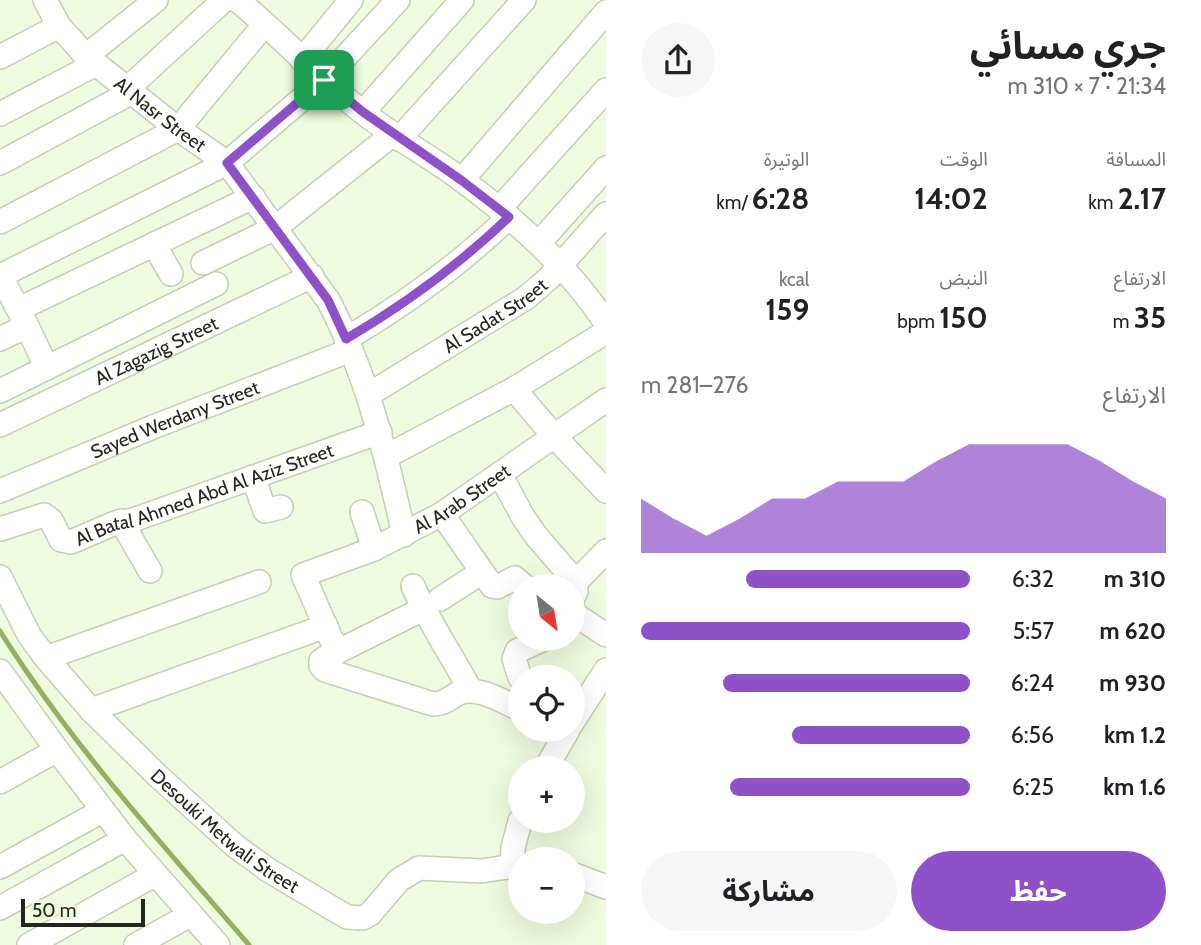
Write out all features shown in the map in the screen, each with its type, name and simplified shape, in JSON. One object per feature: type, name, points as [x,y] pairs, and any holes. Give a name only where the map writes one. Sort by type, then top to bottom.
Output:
[{"type":"street","name":"Al Nasr Street","points":[[45,0],[59,26],[91,60],[178,129],[227,163],[312,276],[328,300],[368,395],[387,456],[404,535]]},
{"type":"street","points":[[0,114],[91,60],[156,0]]},
{"type":"street","points":[[0,163],[130,90],[224,0]]},
{"type":"street","points":[[302,60],[351,0]]},
{"type":"street","points":[[47,368],[0,276],[227,163],[324,80],[398,0]]},
{"type":"street","points":[[363,112],[463,0]]},
{"type":"street","points":[[203,263],[275,228],[396,137],[524,0]]},
{"type":"street","points":[[247,3],[264,25],[324,80],[396,137],[461,180],[539,243],[603,312]]},
{"type":"street","points":[[461,180],[606,12]]},
{"type":"street","points":[[0,222],[178,129],[264,25]]},
{"type":"street","points":[[0,57],[59,26]]},
{"type":"street","name":"Sayed Werdany Street","points":[[0,491],[348,345],[432,285],[471,253],[606,90]]},
{"type":"street","points":[[539,243],[606,168]]},
{"type":"street","points":[[0,339],[23,317],[154,244],[253,197]]},
{"type":"street","name":"Al Sadat Street","points":[[368,395],[538,289],[606,214]]},
{"type":"street","points":[[154,244],[171,274]]},
{"type":"street","name":"Al Zagazig Street","points":[[0,425],[312,276]]},
{"type":"street","points":[[0,391],[216,284]]},
{"type":"street","points":[[387,456],[514,389],[606,332]]},
{"type":"street","points":[[514,389],[606,491]]},
{"type":"street","name":"Al Arab Street","points":[[326,626],[303,575],[374,549],[442,514],[606,400]]},
{"type":"street","name":"Al Batal Ahmed Abd Al Aziz Street","points":[[0,529],[44,515],[51,520],[61,540],[66,542],[380,432]]},
{"type":"street","points":[[500,474],[523,517],[563,574]]},
{"type":"street","points":[[253,477],[265,511],[281,507]]},
{"type":"street","points":[[362,512],[374,549]]},
{"type":"street","points":[[442,514],[493,587],[508,580]]},
{"type":"street","points":[[121,521],[150,571]]},
{"type":"street","points":[[585,586],[606,551]]},
{"type":"street","points":[[331,661],[482,572]]},
{"type":"street","name":"Desouki Metwali Street","points":[[0,577],[29,635],[46,659],[91,710],[158,776],[234,845],[268,870],[347,916],[363,918],[370,914],[399,880],[419,868],[481,871],[508,867]]},
{"type":"street","points":[[46,659],[259,582]]},
{"type":"street","points":[[413,586],[431,604],[448,648],[470,691]]},
{"type":"street","points":[[585,605],[606,635]]},
{"type":"street","points":[[91,710],[326,626],[331,661]]},
{"type":"street","points":[[331,661],[433,704],[445,703],[459,693],[470,691],[508,704]]},
{"type":"street","points":[[585,699],[606,670]]},
{"type":"street","points":[[0,671],[9,694],[57,750],[154,875],[218,945]]},
{"type":"street","points":[[0,782],[57,750]]},
{"type":"street","points":[[0,867],[103,811]]},
{"type":"street","points":[[0,908],[125,839]]},
{"type":"street","points":[[29,945],[154,875]]},
{"type":"street","points":[[585,879],[606,887]]},
{"type":"street","points":[[136,945],[190,915]]},
{"type":"waterway","points":[[0,631],[87,753],[249,945]]},
{"type":"route","points":[[324,80],[399,139],[461,180],[509,217],[432,285],[390,314],[346,339],[328,300],[312,276],[227,163],[324,80]]}]
